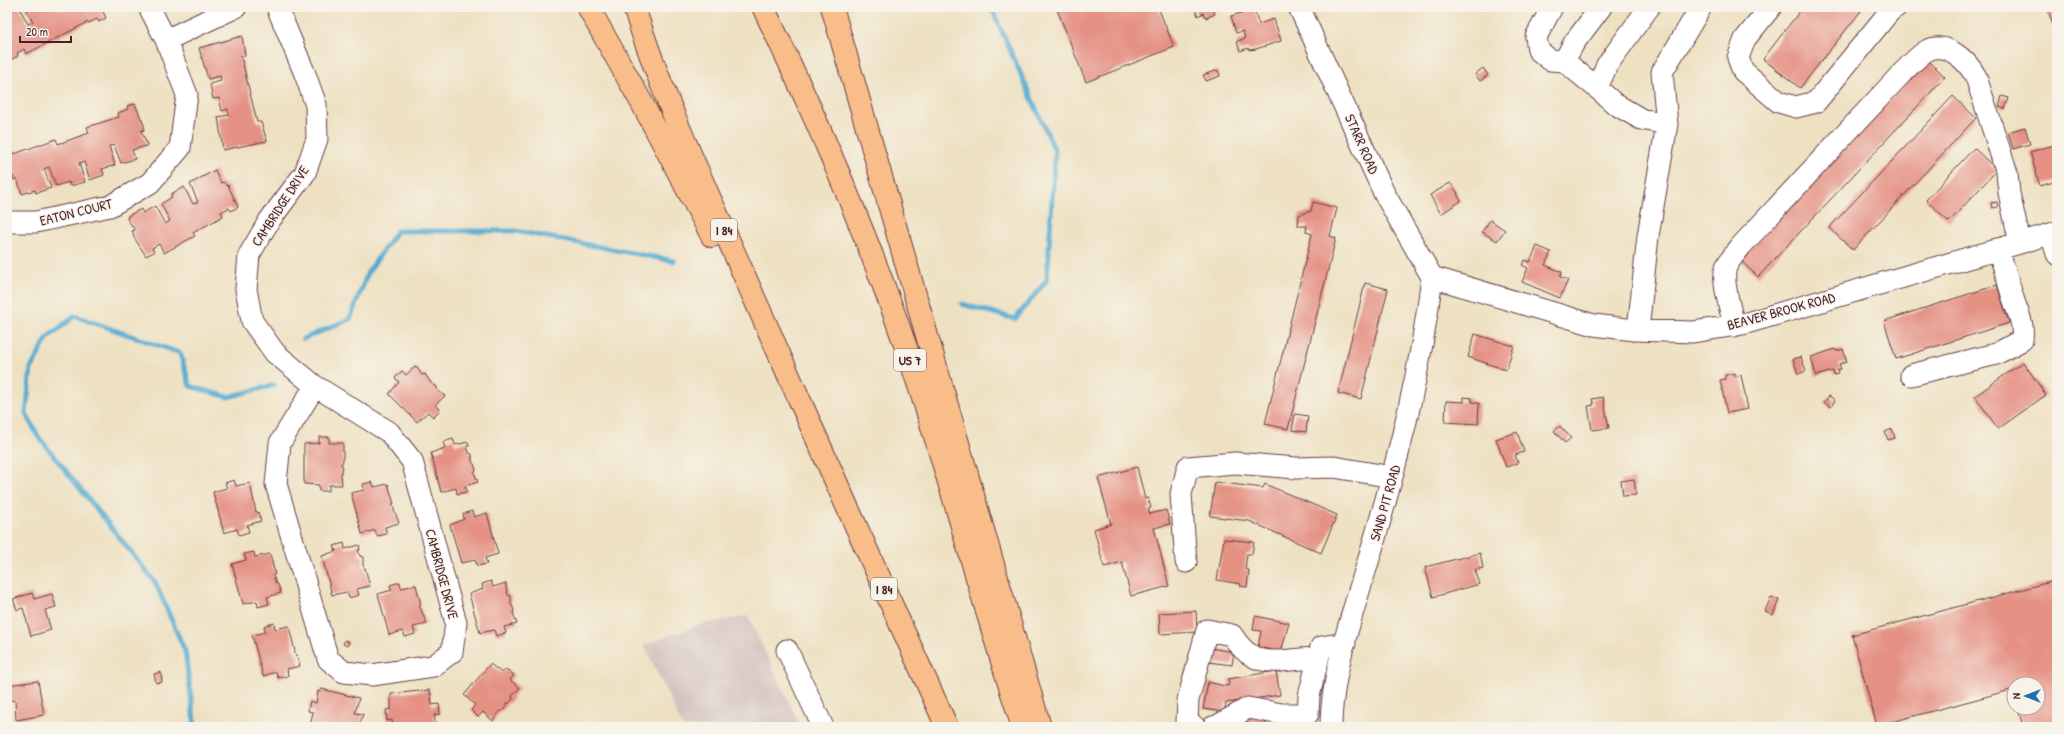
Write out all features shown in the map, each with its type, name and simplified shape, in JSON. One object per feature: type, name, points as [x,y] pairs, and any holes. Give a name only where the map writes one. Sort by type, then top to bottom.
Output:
[{"type":"highway","points":[[588,7],[696,205],[821,451]]},
{"type":"highway","name":"I 84","points":[[634,7],[675,119],[821,451],[946,727]]},
{"type":"highway","name":"US 7","points":[[763,7],[831,152],[854,207],[895,317],[935,435],[1006,677],[1023,727]]},
{"type":"highway","points":[[832,7],[1040,727]]},
{"type":"street","points":[[166,40],[236,7]]},
{"type":"street","name":"CAMBRIDGE DRIVE","points":[[277,7],[305,74],[316,106],[317,139],[305,173],[269,221],[250,255],[246,289],[252,322],[275,353],[315,386],[389,432],[412,461],[456,623],[452,652],[432,666],[372,675],[344,672],[328,659],[276,484],[280,443],[315,386]]},
{"type":"street","name":"STARR ROAD","points":[[1299,7],[1384,193],[1432,277]]},
{"type":"street","points":[[1552,7],[1536,37],[1538,50],[1550,60],[1564,61],[1615,104],[1641,119],[1667,124]]},
{"type":"street","points":[[1564,61],[1574,43],[1601,7]]},
{"type":"street","points":[[1597,88],[1607,65],[1648,7]]},
{"type":"street","points":[[1638,330],[1648,236],[1667,124],[1662,72],[1701,7]]},
{"type":"street","points":[[1771,7],[1745,39],[1738,58],[1743,72],[1779,102],[1796,107],[1816,102],[1890,11],[1896,7]]},
{"type":"street","name":"EATON COURT","points":[[7,222],[36,222],[110,206],[150,183],[180,148],[187,95],[156,9]]},
{"type":"street","points":[[1734,326],[1724,278],[1730,261],[1741,246],[1902,73],[1921,54],[1930,49],[1941,49],[1956,55],[1970,66],[1976,77],[2007,173],[2009,193],[2020,243]]},
{"type":"street","points":[[2054,233],[2057,254]]},
{"type":"street","name":"BEAVER BROOK ROAD","points":[[1432,277],[1594,325],[1638,330],[1694,332],[1734,326],[2054,233]]},
{"type":"street","points":[[1911,375],[1996,354],[2022,340],[2024,326],[2014,301],[2006,268],[1997,249]]},
{"type":"street","name":"SAND PIT ROAD","points":[[1331,727],[1331,712],[1345,643],[1402,442],[1426,327],[1432,277]]},
{"type":"street","points":[[1186,562],[1181,494],[1188,467],[1236,463],[1296,468],[1334,467],[1392,477]]},
{"type":"street","points":[[1195,727],[1187,722],[1188,700],[1207,630],[1232,635],[1238,643],[1254,657],[1267,662],[1318,658]]},
{"type":"street","points":[[1213,727],[1218,726],[1248,708],[1307,720],[1309,696],[1321,647],[1345,643]]},
{"type":"street","points":[[787,650],[823,727]]},
{"type":"shaded area","points":[[748,616],[801,727],[683,727],[644,645],[702,624]]},
{"type":"building","points":[[19,7],[28,24],[33,22],[25,7],[58,7],[59,9],[101,7],[106,18],[99,22],[97,19],[89,23],[88,22],[26,54],[24,49],[17,53],[18,56],[10,60],[7,53],[7,13]]},
{"type":"building","points":[[1056,7],[1158,7],[1174,47],[1086,82]]},
{"type":"building","points":[[1194,7],[1221,7],[1213,10],[1215,14],[1206,18],[1203,13],[1198,16]]},
{"type":"building","points":[[1803,7],[1864,7],[1800,88],[1763,59]]},
{"type":"building","points":[[2047,7],[2057,7],[2057,38]]},
{"type":"building","points":[[1254,9],[1259,24],[1274,19],[1281,41],[1256,49],[1249,50],[1248,48],[1240,51],[1237,41],[1245,39],[1243,31],[1236,33],[1231,16]]},
{"type":"building","points":[[242,36],[245,56],[241,56],[257,122],[261,122],[267,141],[223,150],[218,117],[229,115],[228,109],[222,111],[219,98],[213,99],[210,84],[221,81],[220,76],[208,79],[199,48]]},
{"type":"building","points":[[1928,60],[1945,77],[1758,277],[1740,260]]},
{"type":"building","points":[[1483,68],[1488,75],[1480,81],[1475,74]]},
{"type":"building","points":[[1218,70],[1220,76],[1206,81],[1203,75]]},
{"type":"building","points":[[1953,96],[1976,118],[1853,250],[1829,228]]},
{"type":"building","points":[[2002,96],[2009,98],[2005,109],[1999,107]]},
{"type":"building","points":[[135,104],[144,125],[144,130],[141,131],[147,144],[146,146],[132,150],[135,159],[121,163],[114,145],[109,146],[115,165],[102,169],[104,175],[90,180],[84,162],[79,163],[85,182],[70,186],[69,182],[56,186],[49,167],[44,169],[51,188],[36,193],[35,190],[22,194],[17,179],[14,180],[13,176],[11,176],[7,153],[13,151],[14,154],[56,139],[58,144],[89,133],[87,127],[119,117],[118,113],[128,109],[127,106]]},
{"type":"building","points":[[2025,127],[2030,144],[2013,149],[2008,132]]},
{"type":"building","points":[[2054,145],[2057,155],[2057,181],[2040,186],[2030,152]]},
{"type":"building","points":[[1974,148],[1997,170],[1949,222],[1926,200]]},
{"type":"building","points":[[215,170],[221,183],[224,182],[227,186],[228,185],[238,207],[231,211],[229,208],[221,212],[223,216],[193,233],[195,236],[164,253],[159,244],[152,248],[154,252],[146,256],[133,236],[132,231],[135,230],[127,219],[128,216],[141,209],[143,213],[155,206],[165,224],[170,221],[161,204],[172,197],[171,194],[184,187],[193,204],[198,202],[190,184]]},
{"type":"building","points":[[1450,183],[1458,193],[1457,194],[1461,201],[1441,214],[1430,195]]},
{"type":"building","points":[[1313,202],[1337,208],[1330,236],[1336,238],[1288,429],[1265,424],[1312,234],[1306,232],[1307,226],[1298,226],[1299,215],[1311,211]]},
{"type":"building","points":[[1997,202],[1998,207],[1992,208],[1991,203]]},
{"type":"building","points":[[1490,220],[1505,230],[1497,241],[1482,232]]},
{"type":"building","points":[[1537,246],[1551,252],[1545,265],[1562,272],[1560,277],[1568,280],[1560,298],[1522,282],[1528,268],[1522,265],[1525,260],[1530,262]]},
{"type":"building","points":[[1365,283],[1388,289],[1361,399],[1338,393]]},
{"type":"building","points":[[1997,285],[2009,323],[1896,359],[1884,321]]},
{"type":"building","points":[[1475,334],[1514,346],[1506,370],[1468,357]]},
{"type":"building","points":[[1835,349],[1836,351],[1843,349],[1847,362],[1839,364],[1841,369],[1837,370],[1838,374],[1834,375],[1833,371],[1816,376],[1811,357]]},
{"type":"building","points":[[1801,357],[1806,371],[1798,374],[1793,359]]},
{"type":"building","points":[[2023,362],[2046,395],[1998,429],[1975,396]]},
{"type":"building","points":[[416,366],[422,375],[425,374],[430,382],[437,387],[437,390],[445,396],[435,405],[440,410],[433,417],[428,412],[417,422],[389,394],[399,382],[395,378],[402,371],[406,375]]},
{"type":"building","points":[[1735,373],[1735,377],[1741,375],[1748,409],[1727,413],[1720,380],[1725,379],[1725,375]]},
{"type":"building","points":[[1829,396],[1835,400],[1831,407],[1824,403]]},
{"type":"building","points":[[1464,397],[1472,398],[1472,402],[1479,403],[1478,424],[1445,422],[1446,401],[1464,402]]},
{"type":"building","points":[[1603,397],[1609,428],[1592,430],[1588,406],[1594,405],[1592,399]]},
{"type":"building","points":[[1295,414],[1308,416],[1306,432],[1292,430]]},
{"type":"building","points":[[1560,426],[1571,438],[1565,443],[1554,431]]},
{"type":"building","points":[[1892,429],[1895,438],[1888,440],[1885,432]]},
{"type":"building","points":[[1517,432],[1524,452],[1515,455],[1518,463],[1506,467],[1496,439]]},
{"type":"building","points":[[319,437],[329,437],[329,443],[343,443],[343,461],[341,464],[343,467],[341,474],[342,485],[329,485],[329,491],[319,491],[319,485],[304,484],[304,444],[319,443]]},
{"type":"building","points":[[453,439],[455,445],[468,442],[469,446],[467,446],[469,453],[472,454],[472,462],[476,470],[474,472],[478,482],[465,486],[467,492],[457,494],[456,488],[441,492],[431,453],[445,448],[443,442]]},
{"type":"building","points":[[1137,467],[1145,499],[1148,498],[1151,508],[1148,509],[1150,514],[1166,510],[1170,524],[1154,528],[1169,586],[1131,596],[1122,562],[1104,567],[1094,529],[1111,524],[1098,478]]},
{"type":"building","points":[[1634,479],[1636,495],[1623,496],[1621,481]]},
{"type":"building","points":[[234,480],[236,486],[250,483],[256,512],[258,512],[261,521],[247,525],[249,532],[239,535],[237,529],[224,533],[213,492],[227,488],[225,483]]},
{"type":"building","points":[[372,482],[374,487],[388,484],[394,504],[392,504],[399,523],[385,527],[387,534],[377,536],[375,530],[362,534],[351,493],[364,490],[363,484]]},
{"type":"building","points":[[1215,482],[1263,488],[1265,484],[1337,515],[1321,553],[1249,521],[1210,516]]},
{"type":"building","points":[[472,511],[474,517],[487,513],[498,554],[485,558],[487,564],[477,566],[475,560],[461,563],[450,525],[464,519],[463,514]]},
{"type":"building","points":[[1224,539],[1254,542],[1252,554],[1247,554],[1245,569],[1249,570],[1247,587],[1240,586],[1241,584],[1217,580]]},
{"type":"building","points":[[344,543],[345,549],[359,545],[360,550],[358,550],[360,556],[363,557],[363,566],[365,568],[370,586],[357,589],[359,595],[349,598],[347,592],[332,595],[322,556],[336,551],[334,546]]},
{"type":"building","points":[[254,552],[255,557],[270,554],[275,574],[273,575],[281,593],[267,597],[269,604],[258,607],[257,601],[243,604],[232,564],[246,560],[244,554]]},
{"type":"building","points":[[1480,553],[1483,568],[1475,570],[1480,584],[1433,597],[1425,567]]},
{"type":"building","points":[[2057,580],[2057,727],[2023,727],[2020,716],[2046,716],[2046,676],[2006,676],[2006,691],[1877,726],[1852,635]]},
{"type":"building","points":[[491,581],[493,587],[506,583],[508,595],[511,596],[511,604],[517,624],[504,627],[506,633],[496,636],[494,630],[480,633],[469,594],[483,589],[482,584]]},
{"type":"building","points":[[400,582],[401,588],[416,585],[421,605],[419,605],[427,624],[413,627],[415,634],[405,637],[403,631],[389,635],[378,594],[392,590],[390,585]]},
{"type":"building","points":[[32,593],[34,599],[52,594],[56,607],[45,610],[51,630],[31,636],[23,608],[17,610],[13,599]]},
{"type":"building","points":[[1771,597],[1779,600],[1773,615],[1765,611]]},
{"type":"building","points":[[1196,611],[1197,632],[1160,634],[1159,613]]},
{"type":"building","points":[[1255,616],[1289,623],[1281,652],[1258,647],[1261,631],[1253,630]]},
{"type":"building","points":[[274,623],[275,629],[289,626],[296,656],[297,655],[300,666],[287,669],[288,676],[278,678],[276,672],[263,676],[252,635],[265,632],[264,626]]},
{"type":"building","points":[[345,640],[349,642],[347,646],[343,644]]},
{"type":"building","points":[[1210,648],[1234,652],[1232,665],[1208,662]]},
{"type":"building","points":[[490,664],[502,673],[506,669],[514,675],[510,680],[520,688],[512,696],[513,699],[506,704],[506,707],[500,711],[493,721],[483,712],[478,717],[471,710],[475,705],[464,695]]},
{"type":"building","points":[[1276,671],[1280,695],[1226,703],[1224,712],[1203,709],[1208,682],[1225,686],[1229,685],[1228,679]]},
{"type":"building","points":[[161,672],[162,682],[156,683],[154,674]]},
{"type":"building","points":[[38,681],[44,715],[16,720],[15,700],[9,701],[7,685]]},
{"type":"building","points":[[321,689],[359,698],[355,713],[363,714],[360,724],[354,723],[353,727],[310,726],[313,712],[308,711],[310,701],[316,703],[318,691],[320,692]]},
{"type":"building","points":[[430,690],[432,705],[439,704],[440,714],[434,715],[436,727],[393,727],[392,720],[387,721],[386,710],[391,709],[391,694]]},
{"type":"building","points":[[1246,715],[1266,718],[1265,725],[1267,725],[1267,727],[1241,727]]},
{"type":"waterway","points":[[962,304],[1015,319],[1047,280],[1055,151],[991,7]]},
{"type":"waterway","points":[[303,339],[350,319],[368,272],[397,231],[516,231],[674,261]]},
{"type":"waterway","points":[[195,727],[185,651],[155,582],[38,436],[26,414],[31,368],[48,337],[75,316],[180,353],[190,386],[228,397],[274,385]]}]
